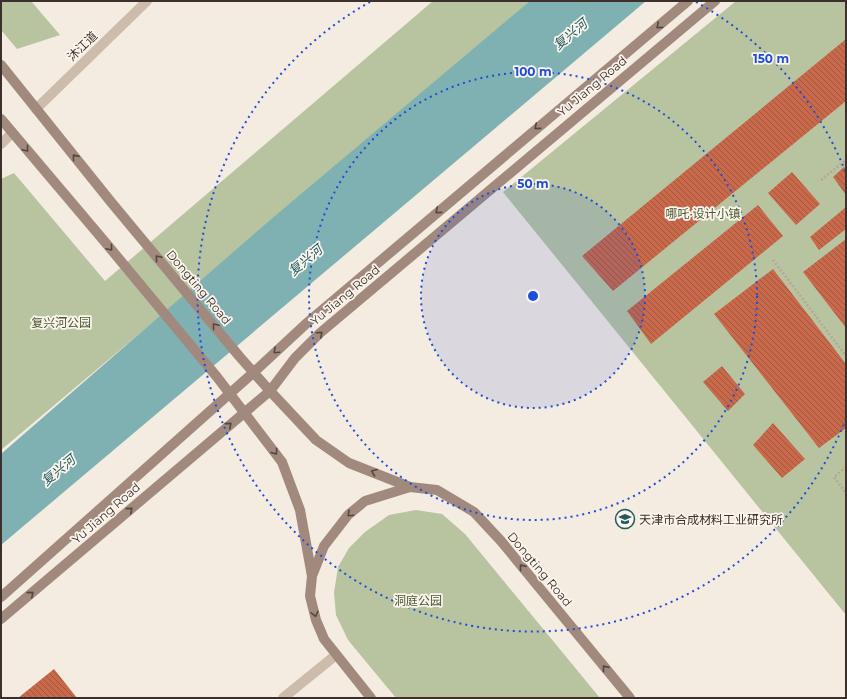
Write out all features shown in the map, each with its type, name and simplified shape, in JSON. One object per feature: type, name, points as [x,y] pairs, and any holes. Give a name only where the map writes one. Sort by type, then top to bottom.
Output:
[{"type":"main road","name":"Yu Jiang Road","points":[[1,597],[230,394],[308,322],[688,1]]},
{"type":"main road","name":"Yu Jiang Road","points":[[1,619],[244,412],[270,392],[295,358],[320,333],[715,1]]},
{"type":"main road","name":"Dongting Road","points":[[1,65],[111,202],[270,392],[316,440],[349,462],[410,487],[437,490],[474,512],[501,541],[630,698]]},
{"type":"main road","name":"Dongting Road","points":[[1,120],[217,377],[282,462],[300,510],[312,576],[310,596],[316,620],[324,639],[371,698]]},
{"type":"main road","name":"Dongting Road","points":[[312,576],[324,546],[348,515],[365,502],[410,487]]},
{"type":"street","name":"沐江道","points":[[36,109],[147,1]]},
{"type":"street","points":[[1,144],[12,133]]},
{"type":"street","points":[[283,698],[336,655]]},
{"type":"path","points":[[821,180],[846,160]]},
{"type":"path","points":[[773,260],[846,356]]},
{"type":"path","points":[[846,467],[834,477],[846,492]]},
{"type":"green space","points":[[1,1],[31,1],[60,35],[17,49],[1,30]]},
{"type":"green space","name":"复兴河公园","points":[[433,1],[535,1],[1,450],[1,179],[14,173],[105,281]]},
{"type":"green space","name":"哪吒·设计小镇","points":[[736,1],[846,1],[846,615],[503,192]]},
{"type":"green space","name":"洞庭公园","points":[[416,510],[442,514],[465,534],[600,698],[396,698],[348,640],[336,615],[334,593],[338,567],[349,548],[365,532],[389,515]]},
{"type":"water","name":"复兴河","points":[[530,1],[646,1],[1,545],[1,454],[269,221]]},
{"type":"building","points":[[846,39],[846,101],[613,291],[582,256]]},
{"type":"building","points":[[844,167],[846,169],[846,195],[833,177]]},
{"type":"building","points":[[792,172],[820,204],[796,225],[768,193]]},
{"type":"building","points":[[758,205],[783,236],[651,344],[627,311]]},
{"type":"building","points":[[846,207],[846,229],[819,250],[810,237]]},
{"type":"building","points":[[846,239],[846,328],[803,272]]},
{"type":"building","points":[[773,269],[846,364],[846,428],[819,448],[714,314]]},
{"type":"building","points":[[722,366],[745,394],[728,411],[703,382]]},
{"type":"building","points":[[773,423],[805,459],[782,478],[753,445]]},
{"type":"building","points":[[54,669],[77,698],[18,698]]},
{"type":"place","name":"天津市合成材料工业研究所","points":[[625,519]]}]
